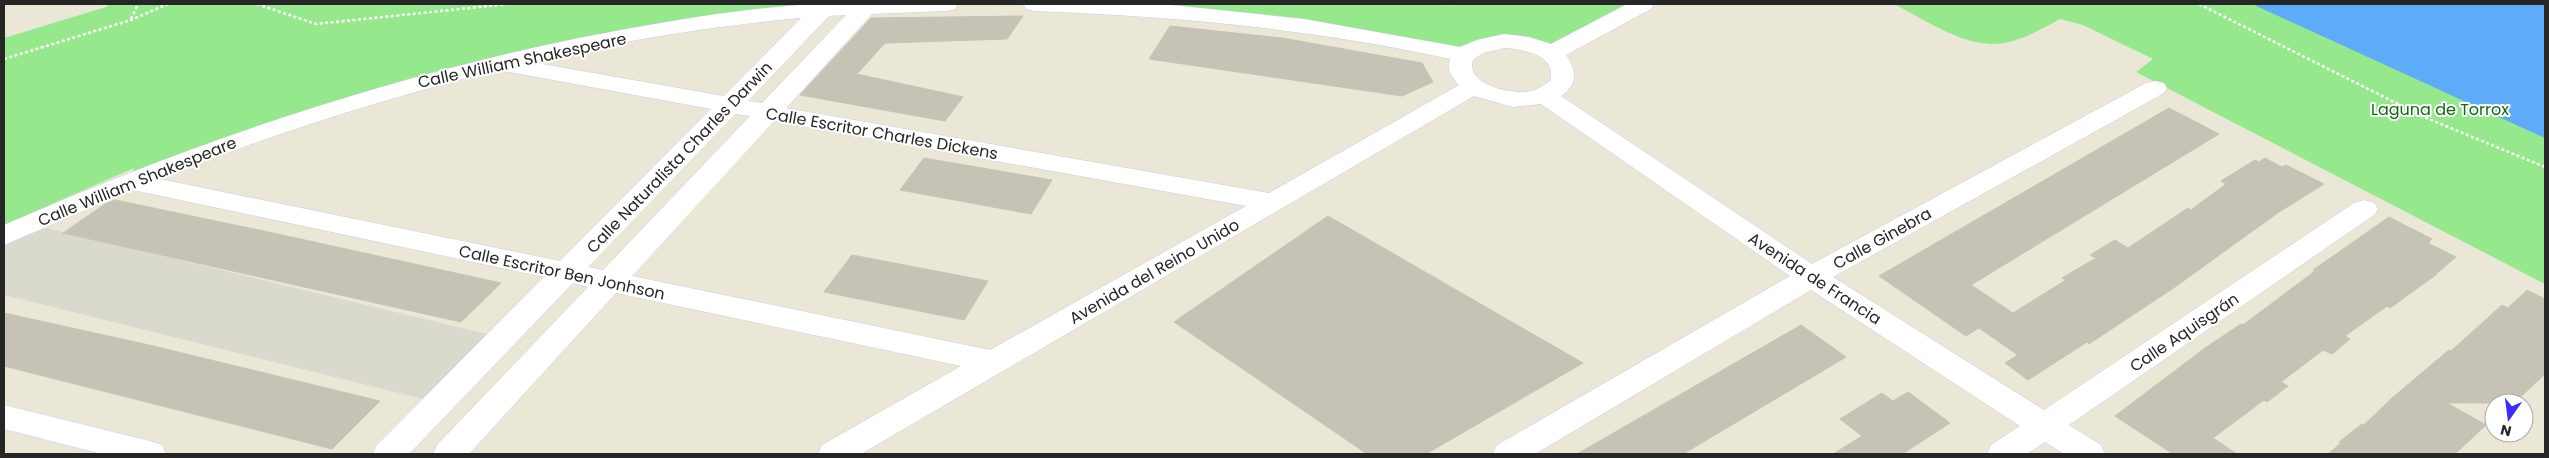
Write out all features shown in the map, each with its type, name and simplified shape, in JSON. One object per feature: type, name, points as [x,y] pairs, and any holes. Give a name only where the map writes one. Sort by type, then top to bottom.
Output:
[{"type":"street","name":"Calle William Shakespeare","points":[[4,236],[131,181],[296,119],[415,83],[492,63],[602,40],[723,20],[867,6],[947,4]]},
{"type":"street","points":[[1034,4],[1183,10],[1297,24],[1464,54]]},
{"type":"street","points":[[1551,53],[1644,4]]},
{"type":"street","name":"Calle Naturalista Charles Darwin","points":[[449,454],[867,6]]},
{"type":"street","name":"Calle Naturalista Charles Darwin","points":[[390,454],[822,10]]},
{"type":"street","points":[[1504,41],[1537,46],[1551,53],[1560,62],[1564,71],[1562,80],[1556,88],[1544,95],[1523,99],[1500,97],[1474,87],[1460,71],[1460,62],[1464,54],[1474,47],[1488,42],[1504,41]]},
{"type":"street","name":"Calle Escritor Charles Dickens","points":[[492,63],[1273,202]]},
{"type":"street","name":"Avenida del Reino Unido","points":[[834,454],[1474,87]]},
{"type":"street","name":"Calle Ginebra","points":[[1509,454],[1811,277],[2155,88]]},
{"type":"street","name":"Avenida de Francia","points":[[1544,95],[1811,277],[2089,454]]},
{"type":"street","name":"Calle Escritor Ben Jonhson","points":[[131,181],[993,362]]},
{"type":"street","name":"Calle Aquisgrán","points":[[2003,454],[2364,209]]},
{"type":"street","points":[[4,417],[150,454]]},
{"type":"path","points":[[131,20],[138,4]]},
{"type":"path","points":[[4,59],[131,20],[168,4]]},
{"type":"path","points":[[257,4],[316,24],[508,4]]},
{"type":"path","points":[[1446,4],[1458,4]]},
{"type":"path","points":[[2199,4],[2424,117],[2545,167]]},
{"type":"green space","points":[[109,4],[991,4],[870,6],[720,22],[496,61],[127,183],[134,168],[4,225],[4,38],[106,7]]},
{"type":"green space","points":[[1008,4],[1647,4],[1552,52],[1508,42],[1460,54],[1182,11]]},
{"type":"green space","name":"Laguna de Torrox","points":[[1894,4],[2545,4],[2545,284],[2136,72],[2153,59],[2083,25],[2060,19],[2028,36],[2010,42],[1979,43],[1954,35]]},
{"type":"shaded area","points":[[30,224],[503,338],[439,403],[4,295],[4,236]]},
{"type":"water","name":"Laguna de Torrox","points":[[2252,4],[2545,4],[2545,138]]},
{"type":"building","points":[[1023,16],[1007,39],[885,43],[857,74],[963,97],[945,121],[800,95],[871,18]]},
{"type":"building","points":[[1170,26],[1282,38],[1422,63],[1433,82],[1402,96],[1149,59]]},
{"type":"building","points":[[2169,108],[2219,134],[1971,285],[2013,313],[2066,280],[2062,278],[2096,258],[2090,255],[2115,240],[2128,248],[2188,208],[2191,210],[2226,184],[2221,181],[2255,160],[2259,162],[2265,158],[2282,167],[2286,165],[2324,184],[2279,212],[2175,287],[2089,344],[2087,342],[2028,380],[2005,363],[2018,355],[1979,328],[1966,336],[1879,276]]},
{"type":"building","points":[[924,158],[1052,180],[1031,214],[900,190]]},
{"type":"building","points":[[115,200],[501,283],[461,322],[63,233],[105,204]]},
{"type":"building","points":[[1328,216],[1583,363],[1426,454],[1367,454],[1174,322]]},
{"type":"building","points":[[2389,217],[2432,239],[2428,243],[2456,257],[2437,274],[2390,308],[2387,306],[2345,336],[2350,339],[2332,354],[2323,350],[2281,382],[2288,386],[2267,402],[2264,400],[2213,438],[2237,454],[2173,454],[2115,416],[2205,348],[2241,324],[2243,325],[2315,271],[2313,270]]},
{"type":"building","points":[[852,255],[988,281],[964,320],[824,292]]},
{"type":"building","points":[[2527,290],[2545,299],[2545,374],[2525,393],[2484,393],[2484,403],[2447,403],[2484,424],[2484,427],[2455,454],[2328,454],[2341,443],[2339,442],[2362,424],[2364,425],[2392,398],[2449,350],[2451,351],[2502,305],[2508,308]]},
{"type":"building","points":[[4,313],[149,345],[380,401],[332,449],[4,366]]},
{"type":"building","points":[[1801,325],[1846,357],[1683,454],[1577,454]]},
{"type":"building","points":[[1908,392],[1950,423],[1902,454],[1833,454],[1862,436],[1840,419],[1882,393],[1893,401]]}]
